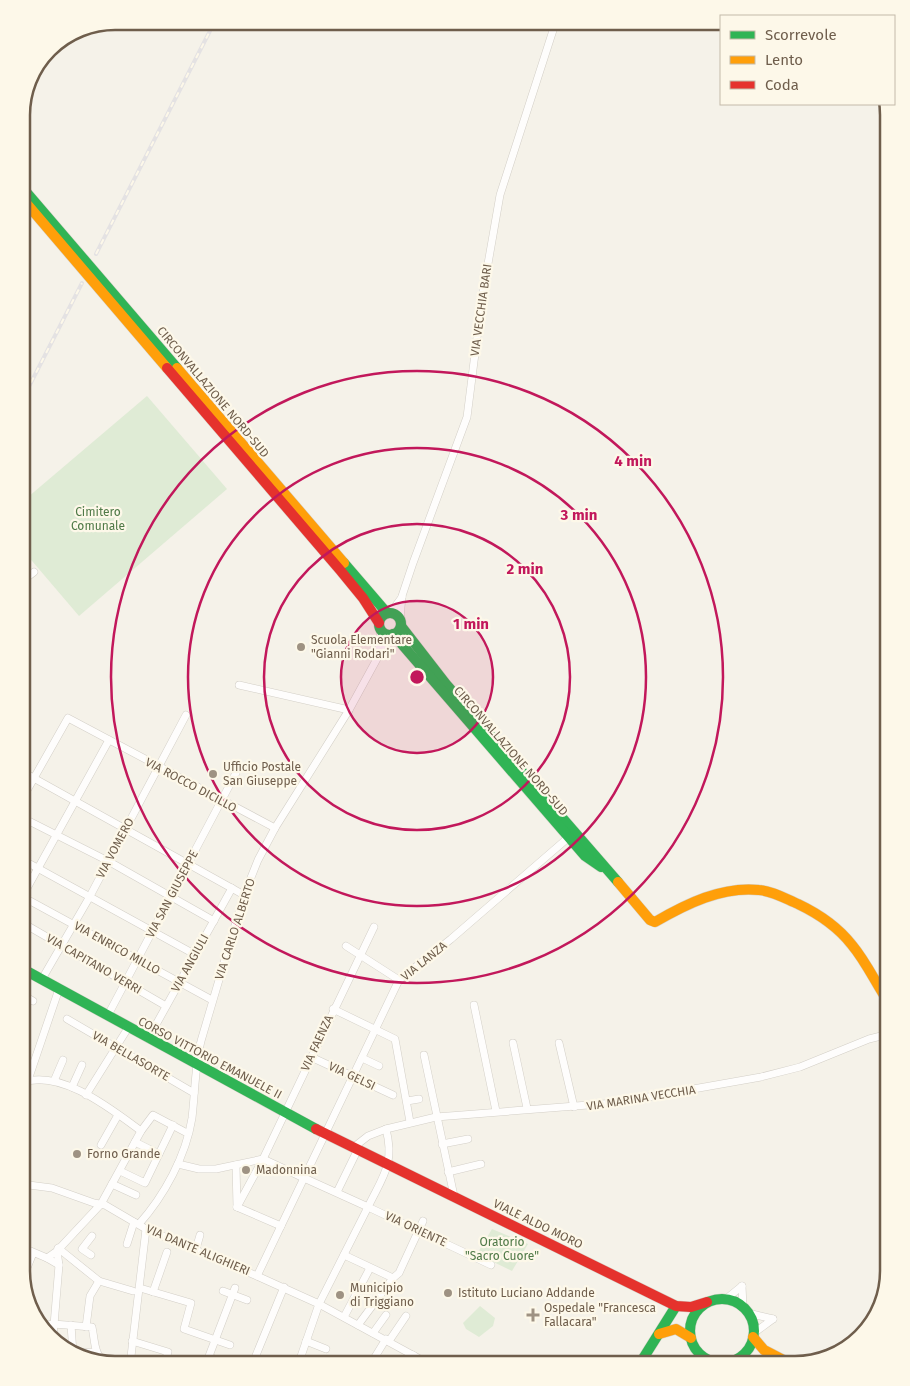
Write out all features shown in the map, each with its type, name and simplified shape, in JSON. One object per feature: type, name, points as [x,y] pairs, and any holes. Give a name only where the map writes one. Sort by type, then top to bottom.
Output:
[{"type":"main road","name":"CIRCONVALLAZIONE NORD-SUD","points":[[30,196],[389,612],[401,622],[415,646],[650,920],[655,922],[690,904],[730,893],[759,890],[794,902],[820,915],[848,940],[880,989]]},
{"type":"main road","name":"CIRCONVALLAZIONE NORD-SUD","points":[[30,208],[340,570],[363,598],[386,631],[585,856],[615,878]]},
{"type":"main road","points":[[389,612],[381,616],[386,631],[401,622]]},
{"type":"main road","name":"CORSO VITTORIO EMANUELE II","points":[[30,972],[285,1113],[389,1164]]},
{"type":"main road","name":"VIALE ALDO MORO","points":[[389,1164],[676,1306]]},
{"type":"main road","points":[[676,1306],[692,1307],[726,1299],[746,1310],[754,1335],[764,1350]]},
{"type":"main road","points":[[690,1334],[694,1314],[707,1302]]},
{"type":"main road","points":[[645,1356],[676,1306]]},
{"type":"main road","points":[[676,1306],[688,1321],[690,1334],[703,1356]]},
{"type":"main road","points":[[659,1334],[673,1328],[681,1329],[690,1334]]},
{"type":"main road","points":[[741,1356],[747,1350],[754,1335]]},
{"type":"main road","points":[[747,1350],[764,1350],[776,1356]]},
{"type":"street","name":"VIA VECCHIA BARI","points":[[401,622],[402,596],[467,417],[482,298],[500,195],[553,30]]},
{"type":"street","points":[[30,575],[34,572]]},
{"type":"street","name":"VIA VECCHIA BARI","points":[[389,612],[402,596]]},
{"type":"street","name":"VIA CARLO ALBERTO","points":[[127,1244],[137,1223],[178,1164],[191,1120],[196,1064],[212,1000],[244,895],[258,860],[274,828],[349,710],[379,652],[386,631]]},
{"type":"street","points":[[239,685],[349,710]]},
{"type":"street","name":"VIA VOMERO","points":[[42,978],[89,898],[186,715]]},
{"type":"street","name":"VIA ROCCO DICILLO","points":[[35,778],[68,718],[274,828]]},
{"type":"street","points":[[30,883],[109,740]]},
{"type":"street","name":"VIA SAN GIUSEPPE","points":[[108,1016],[236,773]]},
{"type":"street","points":[[30,776],[244,895]]},
{"type":"street","points":[[30,786],[35,778]]},
{"type":"street","points":[[30,822],[108,861],[214,921]]},
{"type":"street","name":"VIA LANZA","points":[[257,1276],[400,980],[452,939],[569,837]]},
{"type":"street","points":[[30,864],[194,954]]},
{"type":"street","name":"VIA ANGIULI","points":[[148,1039],[232,888]]},
{"type":"street","name":"VIA ENRICO MILLO","points":[[30,901],[212,1000]]},
{"type":"street","name":"VIA CAPITANO VERRI","points":[[30,927],[166,1006]]},
{"type":"street","name":"VIA FAENZA","points":[[237,1207],[263,1159],[333,1009],[374,927]]},
{"type":"street","points":[[346,946],[400,980]]},
{"type":"street","points":[[30,1067],[59,989]]},
{"type":"street","points":[[474,1005],[496,1110]]},
{"type":"street","points":[[333,1009],[395,1038],[410,1122]]},
{"type":"street","name":"VIA BELLASORTE","points":[[67,1019],[194,1093]]},
{"type":"street","points":[[86,1095],[128,1028]]},
{"type":"street","name":"VIA MARINA VECCHIA","points":[[356,1148],[368,1136],[386,1129],[436,1117],[496,1110],[574,1107],[662,1096],[785,1072],[880,1036]]},
{"type":"street","points":[[513,1043],[527,1108]]},
{"type":"street","points":[[559,1044],[574,1107]]},
{"type":"street","points":[[424,1055],[454,1196]]},
{"type":"street","name":"VIA GELSI","points":[[311,1056],[353,1078],[393,1095]]},
{"type":"street","points":[[362,1058],[379,1066]]},
{"type":"street","points":[[54,1081],[63,1060]]},
{"type":"street","points":[[72,1087],[82,1065]]},
{"type":"street","points":[[30,1080],[41,1079],[54,1081],[72,1087],[141,1131]]},
{"type":"street","points":[[407,1101],[419,1099]]},
{"type":"street","points":[[101,1145],[118,1115]]},
{"type":"street","points":[[47,1258],[102,1204],[141,1131],[153,1115],[187,1133]]},
{"type":"street","points":[[120,1171],[144,1183],[173,1125]]},
{"type":"street","points":[[301,1356],[319,1304],[389,1164],[391,1150],[386,1129]]},
{"type":"street","points":[[442,1144],[468,1139]]},
{"type":"street","points":[[135,1142],[159,1154]]},
{"type":"street","points":[[337,1192],[356,1148]]},
{"type":"street","points":[[178,1164],[199,1169],[216,1169],[263,1159]]},
{"type":"street","name":"VIA ORIENTE","points":[[263,1159],[491,1265]]},
{"type":"street","points":[[448,1172],[481,1164]]},
{"type":"street","points":[[236,1165],[237,1207],[280,1226]]},
{"type":"street","points":[[112,1184],[136,1195]]},
{"type":"street","name":"VIA DANTE ALIGHIERI","points":[[30,1185],[52,1188],[94,1204],[102,1204],[146,1229],[284,1286],[319,1304]]},
{"type":"street","points":[[358,1325],[392,1278],[399,1273],[423,1221]]},
{"type":"street","points":[[131,1356],[146,1229]]},
{"type":"street","points":[[196,1249],[200,1235]]},
{"type":"street","points":[[91,1255],[82,1249],[92,1236]]},
{"type":"street","points":[[53,1329],[59,1265],[57,1250]]},
{"type":"street","points":[[57,1250],[100,1281],[138,1291],[154,1292],[191,1303],[184,1329],[230,1345]]},
{"type":"street","points":[[30,1251],[59,1265]]},
{"type":"street","points":[[154,1292],[167,1252]]},
{"type":"street","points":[[30,1262],[34,1253]]},
{"type":"street","points":[[344,1255],[392,1278]]},
{"type":"street","points":[[344,1317],[370,1268]]},
{"type":"street","points":[[86,1327],[90,1296],[100,1281]]},
{"type":"street","points":[[256,1356],[284,1286]]},
{"type":"street","points":[[726,1299],[742,1286],[746,1310],[773,1319],[754,1335]]},
{"type":"street","points":[[223,1291],[233,1292],[247,1300]]},
{"type":"street","points":[[209,1356],[233,1292]]},
{"type":"street","points":[[319,1304],[413,1355]]},
{"type":"street","points":[[372,1333],[386,1315]]},
{"type":"street","points":[[376,1356],[406,1316]]},
{"type":"street","points":[[49,1325],[92,1328],[96,1352],[90,1352]]},
{"type":"street","points":[[72,1325],[72,1345]]},
{"type":"street","points":[[132,1341],[168,1352],[167,1356]]},
{"type":"street","points":[[306,1341],[326,1349]]},
{"type":"green space","name":"Cimitero Comunale","points":[[147,396],[227,489],[79,616],[30,559],[30,495]]},
{"type":"green space","name":"Oratorio \"Sacro Cuore\"","points":[[492,1229],[528,1244],[512,1271],[477,1254]]},
{"type":"green space","points":[[480,1306],[495,1318],[493,1326],[479,1337],[466,1329],[463,1323]]},
{"type":"railway","points":[[96,254],[210,30]]},
{"type":"railway","points":[[30,384],[82,283]]},
{"type":"traffic: fast","points":[[30,196],[177,368]]},
{"type":"traffic: fast","points":[[344,563],[387,613]]},
{"type":"traffic: fast","points":[[390,613],[398,616],[401,624],[398,632],[390,635],[382,632],[379,624],[382,616],[390,613]]},
{"type":"traffic: fast","points":[[401,626],[446,684],[618,882]]},
{"type":"traffic: fast","points":[[393,634],[585,856],[601,867]]},
{"type":"traffic: fast","points":[[30,973],[316,1129]]},
{"type":"traffic: fast","points":[[702,1356],[695,1349],[690,1331],[695,1313],[704,1304],[722,1299],[740,1304],[749,1313],[754,1331]]},
{"type":"traffic: fast","points":[[645,1356],[676,1306]]},
{"type":"traffic: fast","points":[[742,1356],[749,1349],[754,1331]]},
{"type":"traffic: slow","points":[[30,208],[167,368]]},
{"type":"traffic: slow","points":[[177,368],[344,563]]},
{"type":"traffic: slow","points":[[618,882],[650,920],[655,922],[692,903],[732,891],[745,889],[759,890],[784,898],[813,912],[841,932],[862,959],[880,988]]},
{"type":"traffic: slow","points":[[659,1334],[676,1329],[691,1338]]},
{"type":"traffic: slow","points":[[753,1337],[764,1350],[776,1356]]},
{"type":"traffic: jam","points":[[167,368],[340,570],[363,598],[379,623]]},
{"type":"traffic: jam","points":[[316,1129],[676,1306],[691,1307],[707,1302]]},
{"type":"place","name":"Scuola Elementare \"Gianni Rodari\"","points":[[301,647]]},
{"type":"place","name":"Ufficio Postale San Giuseppe","points":[[213,774]]},
{"type":"place","name":"Forno Grande","points":[[77,1154]]},
{"type":"place","name":"Madonnina","points":[[246,1170]]},
{"type":"place","name":"Istituto Luciano Addande","points":[[448,1293]]},
{"type":"place","name":"Municipio di Triggiano","points":[[340,1295]]},
{"type":"place","name":"Ospedale \"Francesca Fallacara\"","points":[[533,1315]]}]
